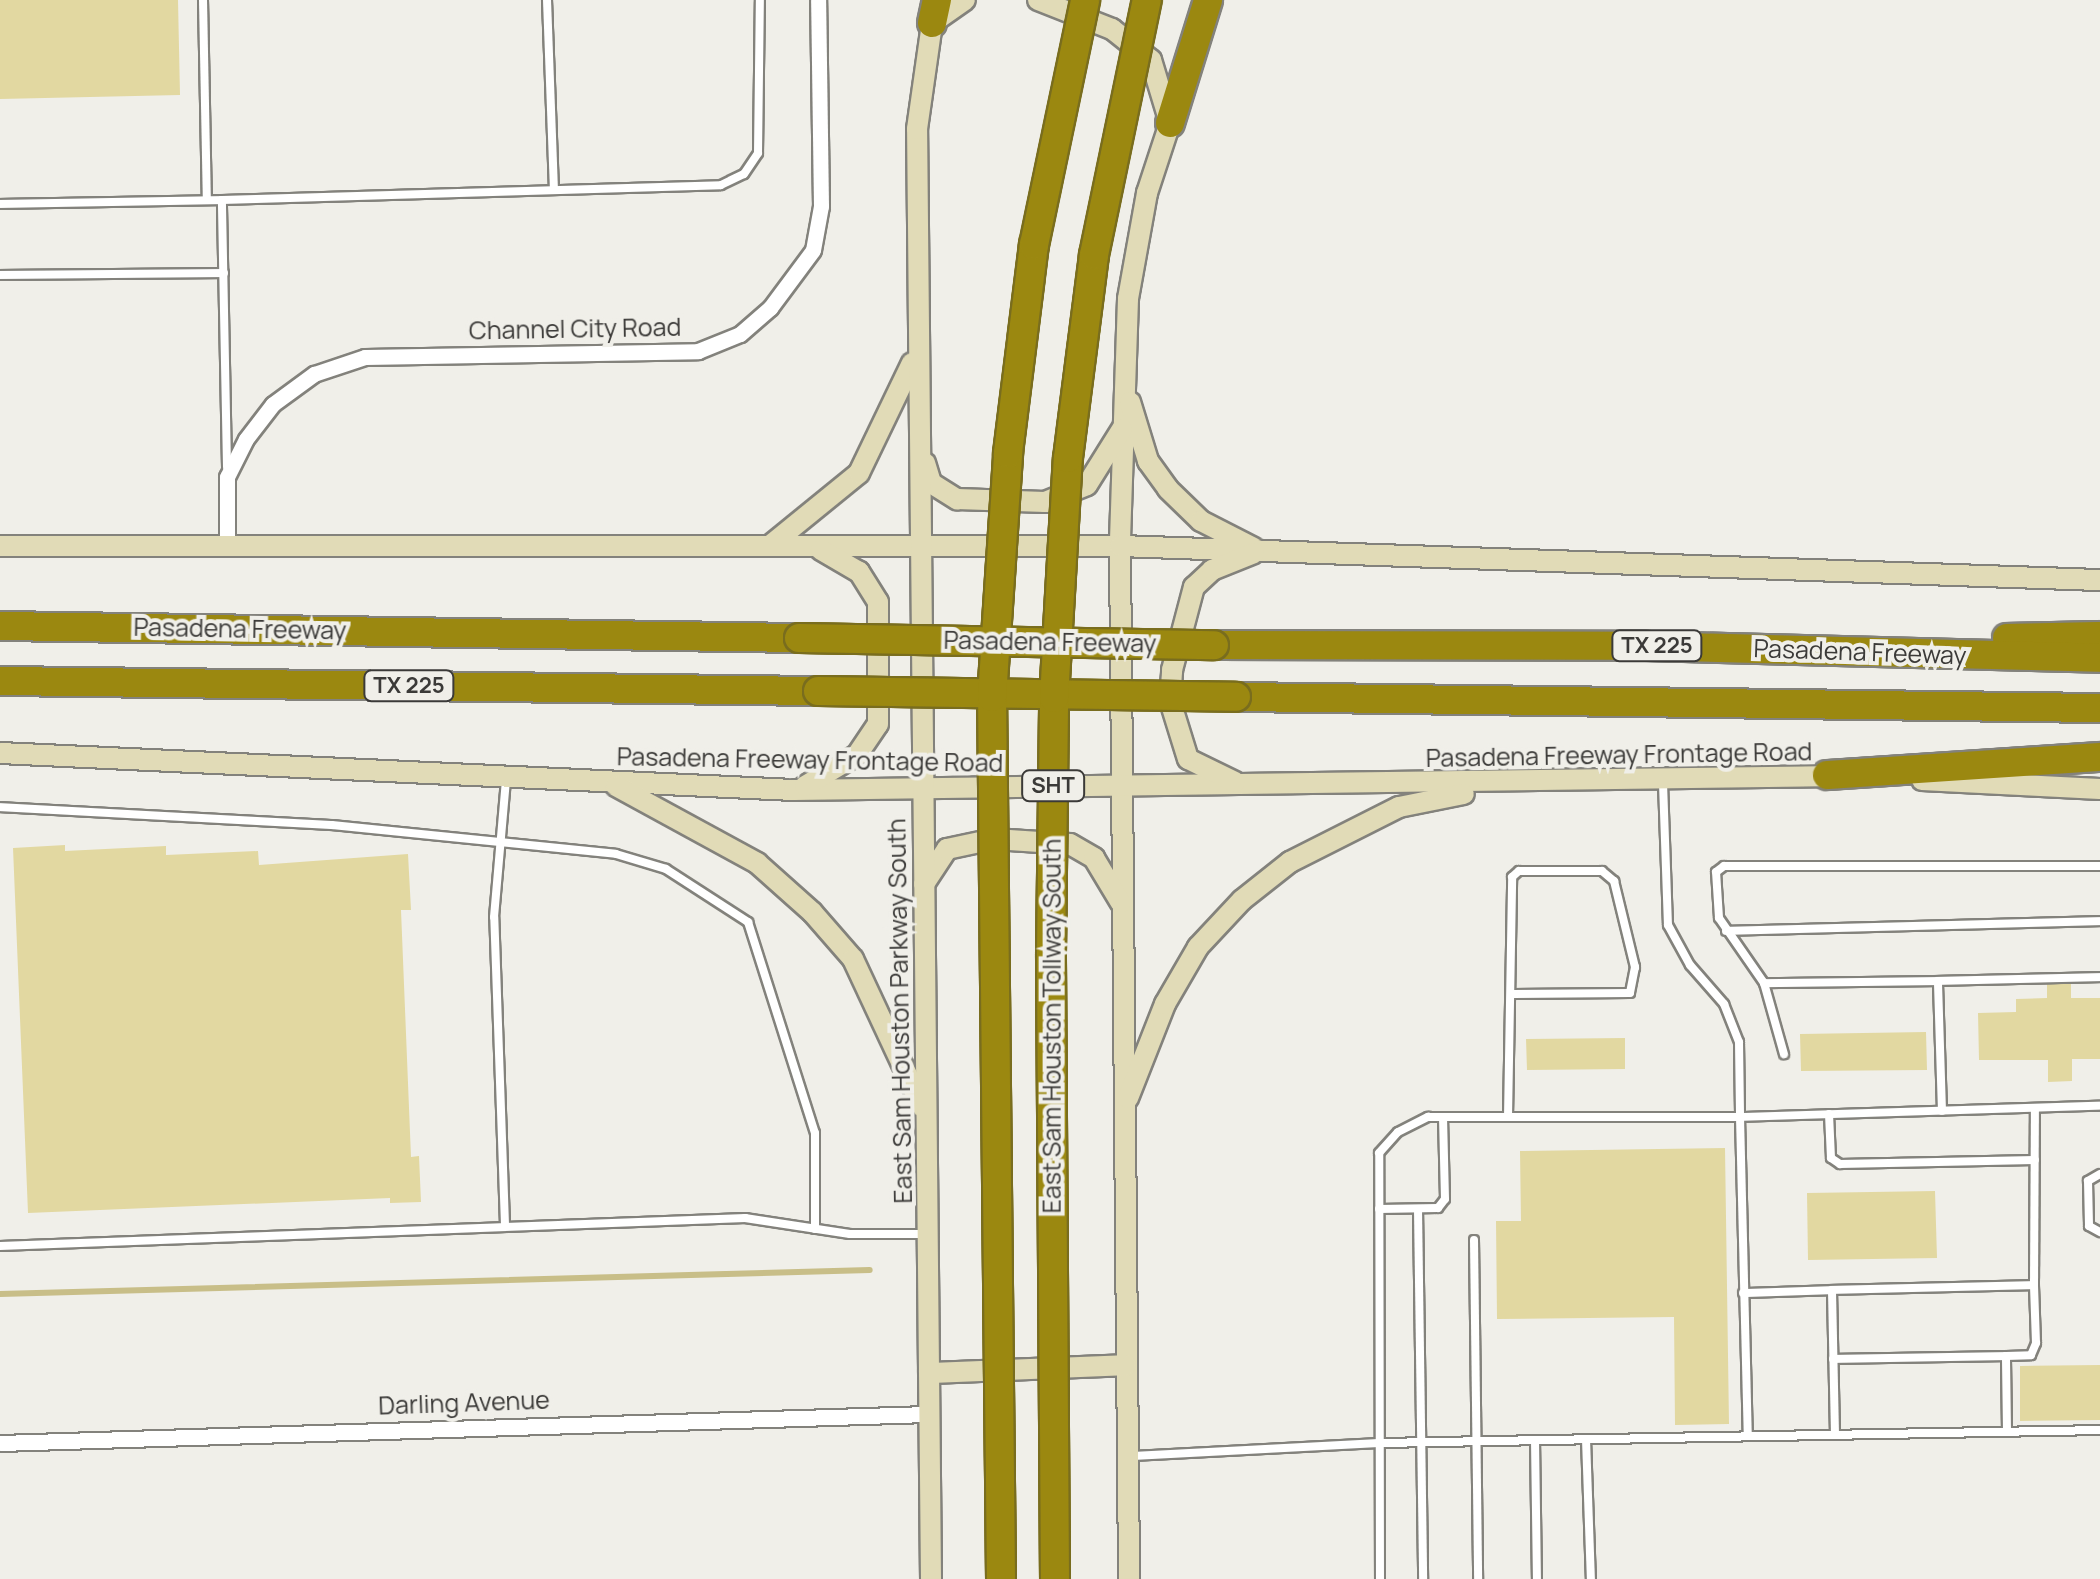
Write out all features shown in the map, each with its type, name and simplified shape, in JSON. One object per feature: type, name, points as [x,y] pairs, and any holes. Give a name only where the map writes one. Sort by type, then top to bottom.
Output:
[{"type":"highway","name":"SHT","points":[[1002,1579],[992,697],[1008,453],[1034,245],[1085,0]]},
{"type":"highway","name":"East Sam Houston Tollway South","points":[[1055,1579],[1051,895],[1068,458],[1094,255],[1148,0]]},
{"type":"highway","points":[[1170,124],[1208,0]]},
{"type":"highway","name":"Pasadena Freeway","points":[[0,626],[1214,645],[1647,646],[2100,658]]},
{"type":"highway","points":[[1647,646],[2100,636]]},
{"type":"highway","name":"Pasadena Freeway","points":[[0,681],[2100,708]]},
{"type":"highway","points":[[1827,775],[2100,757]]},
{"type":"main road","points":[[935,12],[965,0]]},
{"type":"main road","points":[[1038,0],[1112,29],[1151,60],[1170,124],[1147,194],[1128,299],[1120,546],[1129,1579]]},
{"type":"main road","name":"East Sam Houston Parkway South","points":[[931,1579],[921,547],[915,357],[917,130],[935,12]]},
{"type":"main road","points":[[772,544],[859,473],[915,357]]},
{"type":"main road","points":[[1126,386],[1148,461],[1168,490],[1202,521],[1260,551]]},
{"type":"main road","points":[[918,437],[931,483],[957,499],[1045,502],[1087,485],[1124,425]]},
{"type":"main road","points":[[0,546],[1120,546],[2100,580]]},
{"type":"main road","points":[[794,790],[857,755],[878,724],[878,602],[859,572],[811,546]]},
{"type":"main road","points":[[1256,788],[1209,774],[1188,759],[1170,701],[1194,587],[1212,570],[1260,551]]},
{"type":"main road","name":"Pasadena Freeway Frontage Road","points":[[0,753],[794,790],[1256,788],[1663,782],[1827,775],[2100,788]]},
{"type":"main road","points":[[610,783],[758,863],[812,912],[861,974],[926,1116]]},
{"type":"main road","points":[[1123,1109],[1164,1004],[1198,947],[1242,900],[1290,862],[1400,807],[1518,784]]},
{"type":"main road","points":[[924,884],[947,849],[994,838],[1070,844],[1094,858],[1122,904]]},
{"type":"main road","points":[[929,1373],[1126,1366]]},
{"type":"street","name":"Channel City Road","points":[[228,476],[273,404],[314,374],[365,357],[656,355],[698,351],[740,334],[796,280],[813,250],[821,206],[818,0]]},
{"type":"street","points":[[227,547],[228,476]]},
{"type":"street","name":"Darling Avenue","points":[[0,1443],[929,1414]]},
{"type":"lane","points":[[203,0],[208,200]]},
{"type":"lane","points":[[547,0],[554,190]]},
{"type":"lane","points":[[0,204],[721,186],[744,174],[762,133],[760,0]]},
{"type":"lane","points":[[222,200],[228,476]]},
{"type":"lane","points":[[0,274],[224,272]]},
{"type":"lane","points":[[505,1225],[494,917],[506,776]]},
{"type":"lane","points":[[1663,782],[1668,926],[1690,965],[1724,1004],[1739,1042],[1748,1436]]},
{"type":"lane","points":[[0,808],[204,815],[616,854],[666,868],[748,922],[815,1133],[815,1229]]},
{"type":"lane","points":[[1784,1054],[1764,983],[1719,918],[1716,872],[1724,866],[2100,866]]},
{"type":"lane","points":[[1508,1117],[1514,994],[1512,877],[1520,871],[1602,871],[1614,881],[1635,966],[1630,993],[1514,994]]},
{"type":"lane","points":[[1726,931],[2100,921]]},
{"type":"lane","points":[[1764,983],[2100,977]]},
{"type":"lane","points":[[1938,981],[1942,1111]]},
{"type":"lane","points":[[1380,1579],[1380,1154],[1398,1132],[1443,1117],[1740,1116],[2100,1106]]},
{"type":"lane","points":[[1833,1359],[2031,1355],[2036,1343],[2035,1108]]},
{"type":"lane","points":[[1829,1114],[1831,1158],[1840,1164],[2035,1160]]},
{"type":"lane","points":[[1379,1209],[1438,1208],[1445,1198],[1443,1117]]},
{"type":"lane","points":[[2100,1174],[2088,1181],[2089,1226],[2100,1232]]},
{"type":"lane","points":[[1418,1208],[1423,1579]]},
{"type":"lane","points":[[0,1246],[745,1218],[815,1229],[927,1234]]},
{"type":"lane","points":[[1474,1240],[1478,1579]]},
{"type":"lane","points":[[1744,1292],[2034,1285]]},
{"type":"lane","points":[[1832,1290],[1835,1434]]},
{"type":"lane","points":[[2006,1356],[2007,1431]]},
{"type":"lane","points":[[1128,1456],[1380,1443],[2100,1430]]},
{"type":"lane","points":[[1586,1439],[1590,1579]]},
{"type":"lane","points":[[1534,1440],[1537,1579]]},
{"type":"building","points":[[0,0],[178,0],[180,95],[0,99]]},
{"type":"building","points":[[65,845],[65,851],[166,846],[166,855],[258,851],[259,865],[408,854],[411,910],[401,910],[411,1157],[419,1156],[421,1202],[390,1203],[390,1198],[28,1213],[13,848]]},
{"type":"building","points":[[2047,984],[2071,984],[2071,998],[2100,998],[2100,1059],[2072,1059],[2072,1081],[2048,1082],[2048,1060],[1979,1060],[1978,1013],[2016,1012],[2016,999],[2047,998]]},
{"type":"building","points":[[1926,1032],[1927,1070],[1801,1071],[1800,1034]]},
{"type":"building","points":[[1625,1038],[1625,1069],[1527,1070],[1526,1039]]},
{"type":"building","points":[[1725,1148],[1729,1424],[1675,1425],[1674,1317],[1497,1319],[1496,1221],[1521,1221],[1520,1151]]},
{"type":"building","points":[[1935,1191],[1937,1258],[1808,1260],[1807,1193]]},
{"type":"building","points":[[2100,1365],[2100,1420],[2020,1421],[2020,1366]]},
{"type":"waterway","points":[[0,1294],[870,1270]]}]
